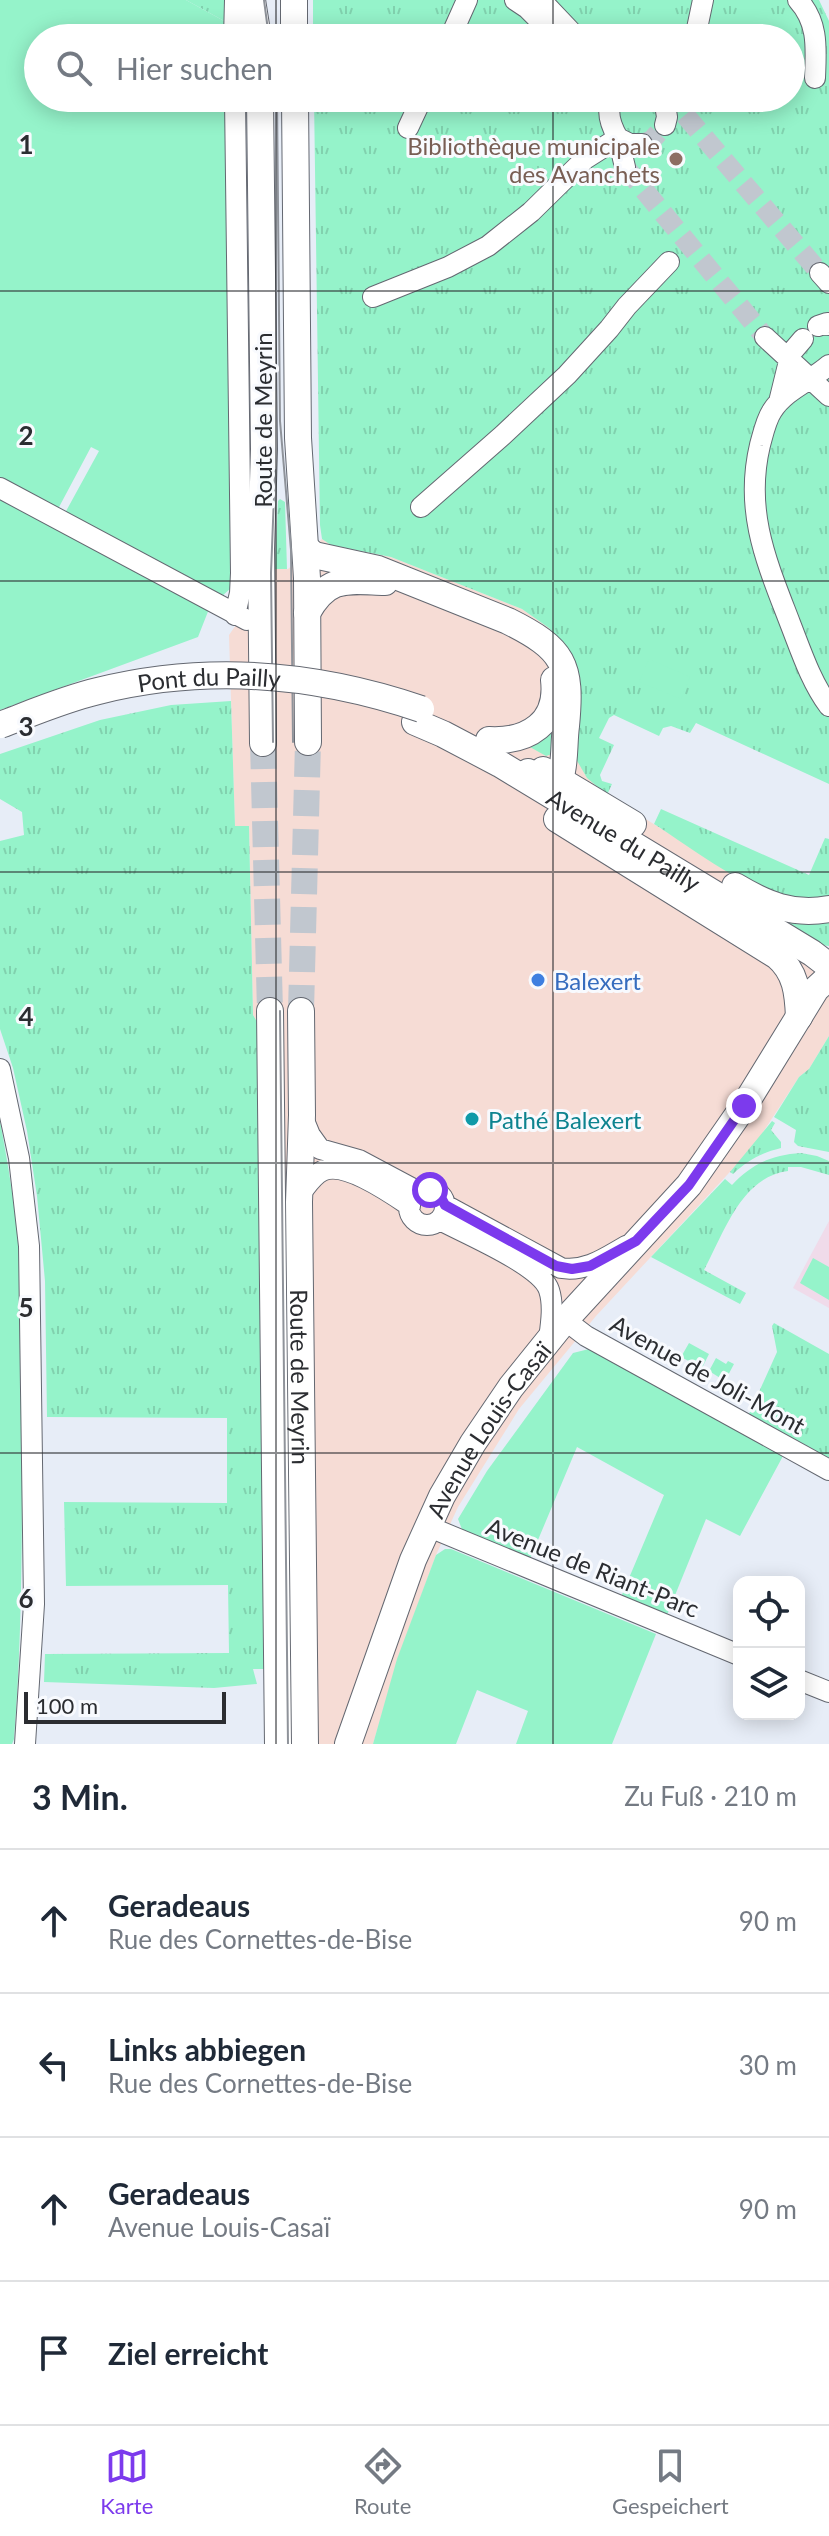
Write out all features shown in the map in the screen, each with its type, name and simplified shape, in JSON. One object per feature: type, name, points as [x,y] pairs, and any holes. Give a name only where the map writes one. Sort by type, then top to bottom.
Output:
[{"type":"main road","points":[[252,0],[256,24]]},
{"type":"main road","points":[[294,0],[294,24]]},
{"type":"main road","name":"Route de Meyrin","points":[[260,112],[263,743]]},
{"type":"main road","name":"Route de Meyrin","points":[[295,112],[298,438],[306,548],[308,742]]},
{"type":"main road","points":[[306,548],[314,555],[378,569],[508,621],[556,652],[567,676],[569,698],[563,764],[558,778]]},
{"type":"main road","points":[[307,613],[319,594],[339,582],[410,583]]},
{"type":"main road","points":[[534,637],[549,662],[555,683],[550,711],[537,729],[505,740],[492,753],[497,767],[524,787],[540,808],[777,956],[788,966],[793,977],[799,1017]]},
{"type":"main road","name":"Pont du Pailly","points":[[0,725],[110,688],[210,674],[269,675],[326,682],[383,696],[418,716]]},
{"type":"main road","name":"Pont du Pailly","points":[[0,740],[100,705],[155,694],[211,689],[268,689],[324,696],[418,716]]},
{"type":"main road","name":"Avenue du Pailly","points":[[418,716],[492,753],[820,957],[829,966]]},
{"type":"main road","name":"Avenue du Pailly","points":[[492,753],[558,778],[753,897],[792,911],[829,909]]},
{"type":"main road","name":"Avenue Louis-Casaï","points":[[348,1744],[390,1620],[427,1526],[486,1423],[528,1364],[557,1330],[689,1185],[738,1115],[816,989],[829,977]]},
{"type":"main road","name":"Avenue Louis-Casaï","points":[[689,1185],[711,1174],[744,1137],[829,999]]},
{"type":"main road","name":"Route de Meyrin","points":[[270,1011],[278,1744]]},
{"type":"main road","name":"Route de Meyrin","points":[[301,1011],[299,1195],[305,1744]]},
{"type":"main road","name":"Avenue Louis-Casaï","points":[[358,1744],[360,1716]]},
{"type":"street","points":[[234,24],[235,0]]},
{"type":"street","points":[[456,24],[467,0]]},
{"type":"street","points":[[515,0],[543,24]]},
{"type":"street","points":[[541,0],[564,24]]},
{"type":"street","points":[[698,24],[703,0]]},
{"type":"street","points":[[798,0],[809,14],[817,40],[815,78]]},
{"type":"street","name":"Route de Meyrin","points":[[235,112],[241,573],[235,615]]},
{"type":"street","points":[[408,128],[415,112]]},
{"type":"street","points":[[609,112],[625,167]]},
{"type":"street","points":[[618,138],[630,144],[642,144]]},
{"type":"street","points":[[373,297],[448,267],[488,246],[531,212],[585,159],[618,138]]},
{"type":"street","points":[[421,507],[567,375],[669,262]]},
{"type":"street","points":[[779,402],[795,346],[817,330]]},
{"type":"street","points":[[765,337],[829,396]]},
{"type":"street","points":[[829,365],[779,402],[770,413],[757,457],[755,501],[758,531],[769,571],[819,693],[829,706]]},
{"type":"street","points":[[0,488],[261,627]]},
{"type":"street","points":[[0,1069],[19,1158],[29,1246],[34,1604],[25,1744]]},
{"type":"street","points":[[302,1115],[320,1149],[359,1160],[415,1199]]},
{"type":"street","points":[[299,1195],[318,1174],[327,1169],[340,1169],[395,1196],[415,1199]]},
{"type":"street","points":[[442,1212],[430,1225],[421,1224],[413,1218],[415,1199],[426,1190],[437,1192],[442,1212],[540,1276],[550,1293],[557,1330]]},
{"type":"street","points":[[442,1212],[565,1269],[590,1266],[636,1241]]},
{"type":"street","name":"Avenue de Joli-Mont","points":[[557,1330],[586,1336],[829,1470]]},
{"type":"street","name":"Avenue de Riant-Parc","points":[[427,1526],[733,1653]]},
{"type":"street","points":[[805,1682],[829,1692]]},
{"type":"shaded area","points":[[322,539],[331,545],[391,557],[522,609],[549,628],[564,644],[574,741],[607,795],[744,880],[829,974],[829,1036],[809,1069],[799,1077],[754,1146],[596,1316],[519,1409],[458,1507],[436,1555],[398,1659],[373,1744],[300,1744],[269,1669],[264,1033],[253,1015],[249,827],[235,827],[229,635],[275,569],[288,569]]},
{"type":"shaded area","points":[[829,1221],[829,1308],[793,1288]]},
{"type":"green space","points":[[0,0],[186,0],[226,24],[24,24],[24,112],[227,112],[231,588],[221,597],[65,513],[99,451],[91,447],[58,509],[0,478]]},
{"type":"green space","points":[[186,0],[225,0],[226,22]]},
{"type":"green space","points":[[313,0],[819,0],[829,21],[829,784],[696,723],[690,733],[671,726],[663,728],[659,736],[614,715],[609,718],[599,738],[614,745],[600,775],[602,781],[612,784],[607,795],[587,778],[576,759],[564,644],[549,628],[522,609],[391,557],[331,545],[322,539],[320,525],[314,112],[805,112],[805,24],[313,24]]},
{"type":"green space","points":[[0,496],[209,609],[198,637],[0,710]]},
{"type":"green space","points":[[280,499],[285,502],[287,569],[275,569]]},
{"type":"green space","points":[[649,659],[690,677],[681,699],[639,682]]},
{"type":"green space","points":[[231,701],[235,826],[249,826],[253,1015],[264,1033],[269,1669],[253,1669],[257,1684],[214,1688],[44,1682],[45,1654],[229,1653],[228,1585],[66,1586],[64,1502],[227,1503],[227,1418],[47,1417],[45,1281],[37,1196],[27,1131],[13,1068],[0,1029],[0,841],[24,835],[22,812],[0,799],[0,754],[100,720],[171,705]]},
{"type":"green space","points":[[554,715],[552,754],[546,756],[521,742]]},
{"type":"green space","points":[[661,809],[809,875],[825,838],[829,839],[829,895],[785,898],[749,884],[654,824]]},
{"type":"green space","points":[[771,915],[829,916],[829,946],[821,945]]},
{"type":"green space","points":[[829,1036],[829,1152],[798,1146],[794,1142],[796,1130],[774,1117]]},
{"type":"green space","points":[[0,1121],[18,1237],[21,1324],[21,1590],[17,1702],[12,1744],[0,1744]]},
{"type":"green space","points":[[772,1121],[775,1123],[771,1130],[781,1142],[781,1148],[755,1158],[733,1174],[730,1172]]},
{"type":"green space","points":[[801,1153],[829,1161],[829,1175],[801,1167],[788,1167],[788,1171],[772,1175],[758,1184],[736,1209],[704,1270],[746,1293],[740,1304],[651,1257],[725,1179],[732,1185],[763,1162]]},
{"type":"green space","points":[[813,1258],[829,1267],[829,1300],[800,1283]]},
{"type":"green space","points":[[774,1323],[829,1354],[829,1458],[749,1414],[777,1352]]},
{"type":"green space","points":[[689,1343],[709,1354],[702,1368],[681,1357]]},
{"type":"green space","points":[[589,1349],[783,1456],[740,1536],[706,1519],[667,1615],[621,1597],[664,1495],[577,1447],[530,1559],[463,1532],[458,1519],[487,1471],[573,1353]]},
{"type":"green space","points":[[716,1358],[726,1364],[728,1361],[734,1364],[725,1381],[709,1371]]},
{"type":"green space","points":[[445,1549],[656,1634],[612,1744],[516,1744],[528,1711],[477,1690],[456,1744],[373,1744],[397,1659],[436,1555]]},
{"type":"tunnel","points":[[685,115],[820,273]]},
{"type":"tunnel","points":[[642,144],[652,140],[665,125]]},
{"type":"tunnel","points":[[625,167],[765,337]]},
{"type":"tunnel","points":[[301,1011],[308,742]]},
{"type":"tunnel","points":[[263,743],[270,1011]]},
{"type":"tram line","points":[[264,0],[267,24]]},
{"type":"tram line","points":[[277,112],[280,421],[291,550],[293,742]]},
{"type":"tram line","points":[[273,742],[271,573],[275,470]]},
{"type":"tram line","points":[[280,1011],[288,1744]]},
{"type":"place","name":"Bibliothèque municipale des Avanchets","points":[[676,159]]},
{"type":"place","name":"Balexert","points":[[538,980]]},
{"type":"place","name":"Pathé Balexert","points":[[472,1119]]},
{"type":"route","points":[[430,1190],[439,1194],[445,1205],[556,1266],[580,1269],[636,1241],[689,1185],[744,1106]]}]
